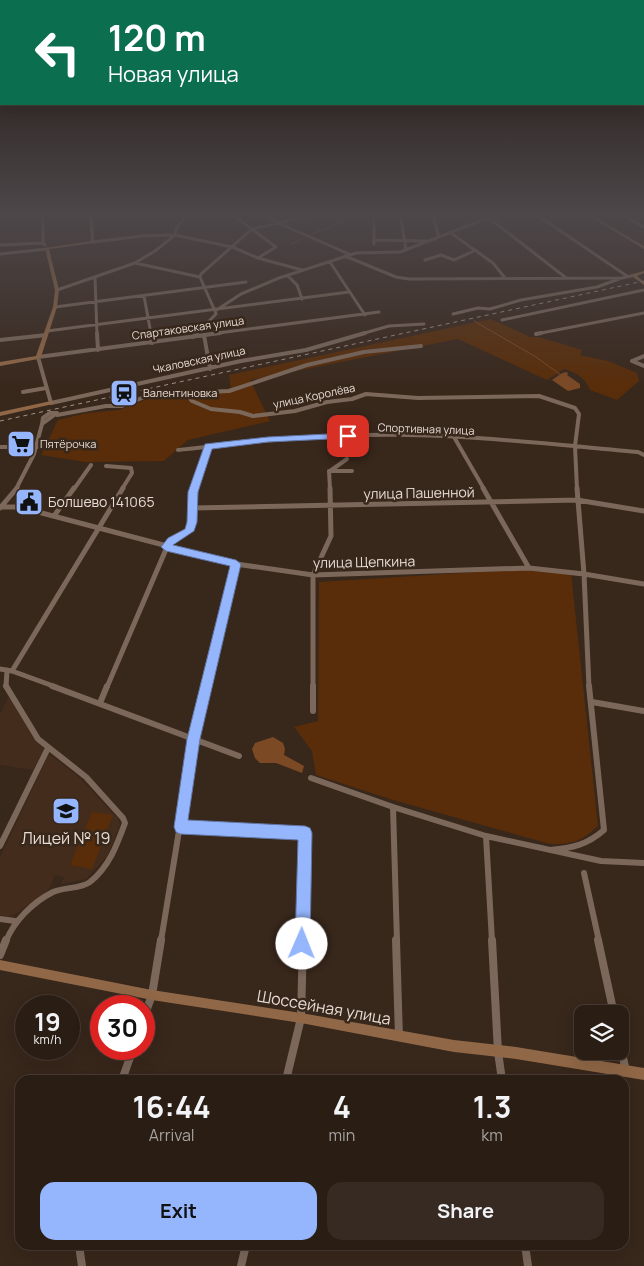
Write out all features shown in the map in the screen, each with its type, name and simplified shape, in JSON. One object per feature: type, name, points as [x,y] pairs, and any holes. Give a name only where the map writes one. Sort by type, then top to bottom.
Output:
[{"type":"street","points":[[51,403],[38,357],[55,307],[57,290],[53,272]]},
{"type":"street","points":[[57,290],[109,272]]},
{"type":"street","points":[[177,272],[200,277]]},
{"type":"street","points":[[200,277],[203,272]]},
{"type":"street","points":[[215,310],[250,288],[300,272]]},
{"type":"street","points":[[336,272],[365,315]]},
{"type":"street","points":[[385,272],[402,279],[622,278]]},
{"type":"street","points":[[500,272],[505,278]]},
{"type":"street","points":[[558,272],[565,278]]},
{"type":"street","points":[[621,272],[627,276]]},
{"type":"street","points":[[454,314],[478,308],[490,309],[521,300],[597,287],[644,272]]},
{"type":"street","points":[[635,275],[636,279],[644,284]]},
{"type":"street","points":[[287,276],[297,285],[302,299]]},
{"type":"street","points":[[95,277],[98,350]]},
{"type":"street","points":[[193,337],[216,314],[200,277]]},
{"type":"street","points":[[55,307],[246,282]]},
{"type":"street","points":[[502,320],[644,290]]},
{"type":"street","points":[[0,340],[349,292]]},
{"type":"street","points":[[144,296],[152,343]]},
{"type":"street","name":"Спартаковская улица","points":[[0,364],[38,357],[379,312]]},
{"type":"street","points":[[536,334],[644,313]]},
{"type":"street","name":"Чкаловская улица","points":[[0,414],[250,359],[306,350],[400,324],[409,326],[424,324]]},
{"type":"street","points":[[204,336],[210,368]]},
{"type":"street","points":[[1,507],[27,469],[37,448],[42,424],[57,415],[106,406],[122,406],[157,392],[229,391],[307,365],[354,354],[421,346]]},
{"type":"street","points":[[644,356],[632,361],[644,366]]},
{"type":"street","points":[[24,392],[46,388]]},
{"type":"street","name":"улица Королёва","points":[[188,393],[192,401],[212,408],[253,416],[295,411],[327,402],[352,399],[366,394],[418,398],[539,396],[572,407],[578,411],[579,419],[575,446]]},
{"type":"street","name":"Спортивная улица","points":[[178,450],[330,436],[454,437],[575,446],[638,452],[644,455]]},
{"type":"street","points":[[454,437],[529,568]]},
{"type":"street","points":[[100,703],[166,547],[189,531],[193,508],[193,492],[208,446]]},
{"type":"street","points":[[550,850],[573,849],[591,842],[604,830],[592,702],[587,669],[584,574],[577,500],[575,446]]},
{"type":"street","points":[[0,447],[37,448]]},
{"type":"street","points":[[330,471],[348,459]]},
{"type":"street","points":[[54,516],[91,465]]},
{"type":"street","points":[[0,955],[15,921],[54,892],[89,883],[113,855],[124,829],[125,822],[123,818],[86,777],[38,740],[6,688],[10,671],[132,472],[131,468],[125,466],[106,466]]},
{"type":"street","points":[[330,471],[352,471]]},
{"type":"street","points":[[313,711],[313,575],[331,536],[330,471]]},
{"type":"street","name":"улица Пашенной","points":[[193,508],[577,500],[644,511]]},
{"type":"street","name":"улица Щепкина","points":[[1,507],[19,507],[236,564],[313,575],[529,568],[584,574],[644,584]]},
{"type":"street","points":[[152,995],[194,739],[236,564]]},
{"type":"street","points":[[0,669],[100,703],[239,756]]},
{"type":"street","points":[[592,702],[644,711]]},
{"type":"street","points":[[0,846],[48,748]]},
{"type":"street","points":[[311,778],[393,807],[486,836],[601,861],[644,863]]},
{"type":"street","points":[[393,807],[399,1037]]},
{"type":"street","points":[[180,827],[305,833],[301,1018],[287,1075]]},
{"type":"street","points":[[486,836],[498,1052],[501,1075]]},
{"type":"street","points":[[584,873],[612,1005]]},
{"type":"street","points":[[0,919],[15,921]]},
{"type":"street","name":"Шоссейная улица","points":[[0,965],[152,995]]},
{"type":"street","name":"Шоссейная улица","points":[[155,995],[301,1018],[399,1037],[644,1074]]},
{"type":"street","points":[[124,1075],[129,1060]]},
{"type":"street","points":[[623,1060],[626,1072]]},
{"type":"street","points":[[80,1250],[82,1266]]},
{"type":"street","points":[[241,1266],[245,1250]]},
{"type":"street","points":[[526,1250],[528,1266]]},
{"type":"shaded area","points":[[491,319],[530,337],[539,337],[582,350],[580,355],[608,361],[637,373],[639,381],[617,400],[590,390],[583,379],[568,370],[564,369],[547,380],[458,339],[250,380],[270,421],[188,440],[164,461],[86,462],[41,455],[58,420],[87,413],[119,410],[150,398],[180,396],[231,388],[229,375]]},
{"type":"shaded area","points":[[567,372],[567,375],[580,384],[580,388],[568,391],[552,380]]},
{"type":"shaded area","points":[[524,569],[571,573],[598,826],[586,836],[576,841],[550,844],[393,800],[316,775],[312,751],[294,727],[318,721],[319,582]]},
{"type":"shaded area","points":[[9,697],[36,742],[44,748],[33,770],[0,765],[0,714]]},
{"type":"shaded area","points":[[273,737],[283,743],[284,755],[304,766],[302,773],[276,763],[260,763],[255,758],[252,749],[255,743]]},
{"type":"shaded area","name":"Лицей № 19","points":[[49,754],[80,778],[118,819],[120,825],[108,855],[86,879],[61,884],[64,877],[55,875],[49,889],[17,913],[8,917],[0,915],[0,857]]},
{"type":"shaded area","points":[[92,812],[113,815],[92,869],[70,865]]},
{"type":"waterway","points":[[474,321],[536,357],[561,375]]},
{"type":"railway","points":[[0,421],[644,281]]},
{"type":"place","name":"Валентиновка","points":[[124,393]]},
{"type":"place","name":"Пятёрочка","points":[[21,444]]},
{"type":"place","name":"Болшево 141065","points":[[29,502]]},
{"type":"place","name":"Лицей № 19","points":[[66,811]]},
{"type":"route","points":[[302,944],[305,833],[180,827],[194,739],[236,564],[166,547],[189,531],[192,522],[193,492],[208,446],[268,440],[348,436]]}]
